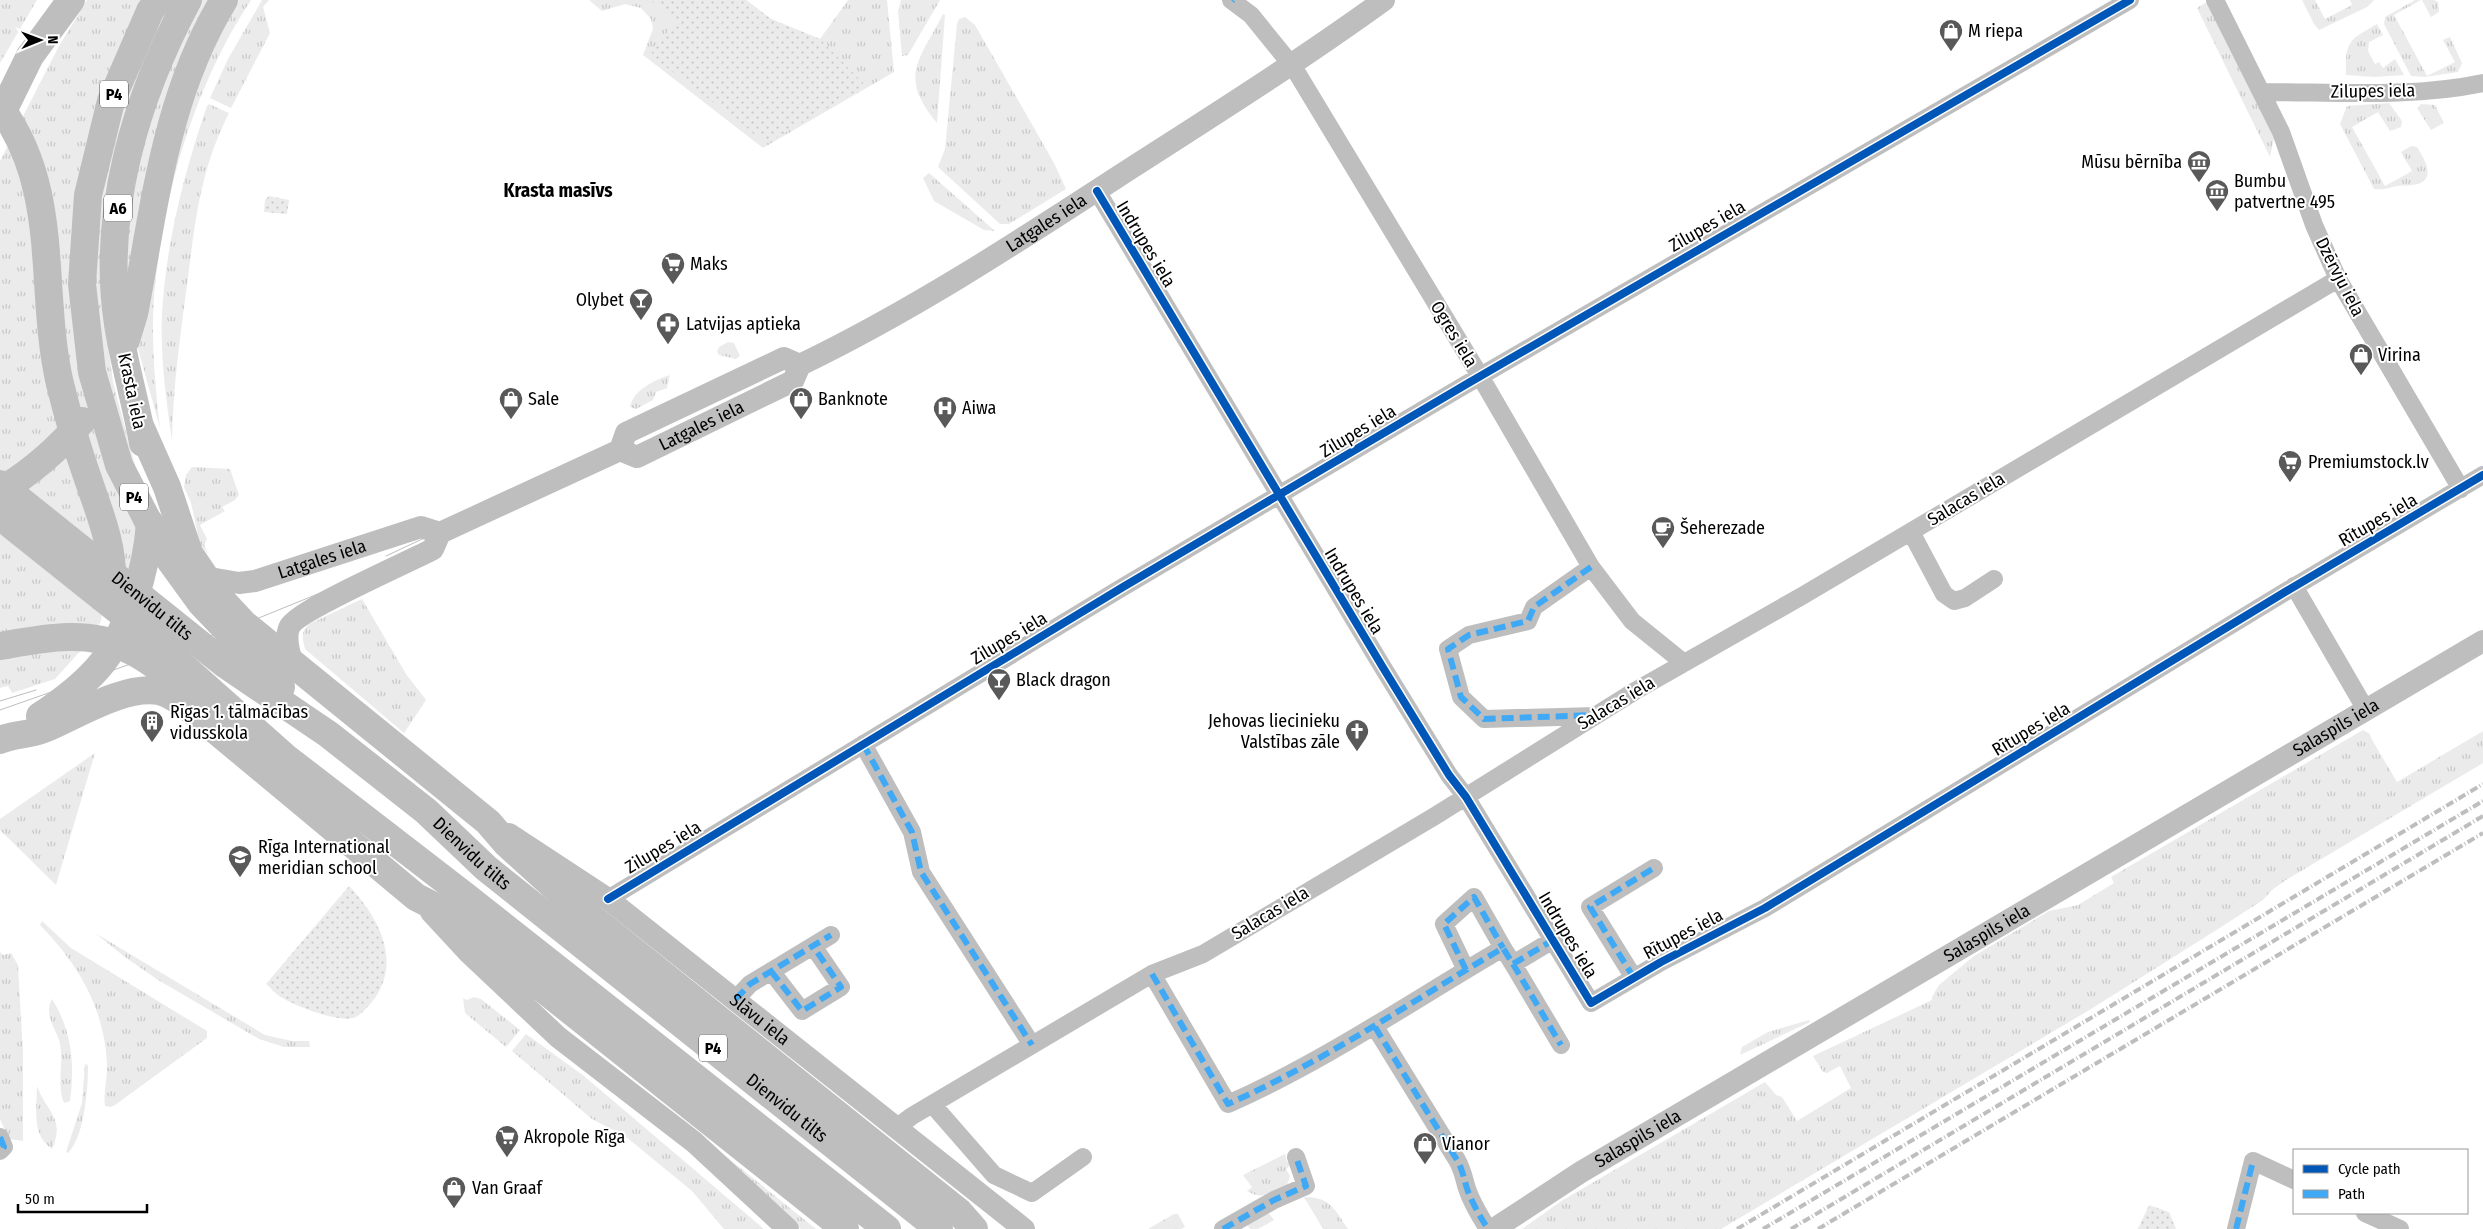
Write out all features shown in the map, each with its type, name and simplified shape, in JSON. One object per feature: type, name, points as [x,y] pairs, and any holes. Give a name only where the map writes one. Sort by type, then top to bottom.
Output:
[{"type":"highway","points":[[0,117],[30,56],[51,0]]},
{"type":"highway","points":[[30,56],[71,0]]},
{"type":"highway","name":"P4","points":[[158,0],[150,11],[111,101],[88,195],[82,257],[88,340],[100,405],[119,465],[147,523],[181,578],[240,646],[328,734]]},
{"type":"highway","name":"Krasta iela","points":[[3,739],[66,699],[98,669],[113,648],[138,588],[149,542],[151,514],[148,472],[118,323],[115,252],[119,203],[130,143],[149,82],[171,32],[188,0]]},
{"type":"highway","points":[[0,491],[38,466],[71,435],[99,398],[119,359],[134,314],[168,131],[188,71],[224,0]]},
{"type":"highway","points":[[0,107],[19,138],[33,169],[40,196],[60,382],[72,430],[108,538],[113,570],[112,590],[106,618],[94,645],[80,664],[51,692],[26,711],[3,739]]},
{"type":"highway","points":[[140,426],[167,487],[189,553],[204,577],[244,624],[488,822],[507,844],[562,894],[914,1175],[959,1212],[974,1229]]},
{"type":"highway","name":"Dienvidu tilts","points":[[0,484],[226,665],[328,734],[426,811],[486,868],[939,1229]]},
{"type":"highway","name":"Dienvidu tilts","points":[[0,516],[139,627],[285,757],[464,895],[887,1229]]},
{"type":"highway","name":"P4","points":[[0,646],[66,637],[107,641],[127,648],[285,757]]},
{"type":"highway","points":[[250,760],[242,740],[245,716],[256,697],[270,685],[289,678],[298,678],[316,686],[340,702]]},
{"type":"highway","points":[[3,739],[43,730],[109,699],[140,692],[159,692],[173,697],[195,712],[250,760],[416,897],[449,914],[845,1229]]},
{"type":"street","name":"Ogres iela","points":[[1232,0],[1251,15],[1292,65],[1480,376],[1591,568],[1632,621],[1684,663]]},
{"type":"street","name":"Latgales iela","points":[[292,662],[288,636],[289,628],[294,620],[314,608],[433,549],[440,533],[620,450],[637,457],[788,383],[793,380],[800,364],[862,334],[1013,245],[1292,65],[1384,0]]},
{"type":"street","name":"Zilupes iela","points":[[608,899],[1278,495],[2130,0]]},
{"type":"street","name":"Dzērvju iela","points":[[2216,0],[2282,132],[2314,225],[2338,279],[2461,488]]},
{"type":"street","name":"Zilupes iela","points":[[2263,92],[2408,92],[2439,90],[2483,83]]},
{"type":"street","name":"Indrupes iela","points":[[1097,191],[1278,495],[1449,776],[1466,797],[1591,1004]]},
{"type":"street","name":"Salacas iela","points":[[896,1128],[932,1104],[1152,974],[1203,954],[1466,797],[1684,663],[1911,532],[2338,279]]},
{"type":"street","name":"Rītupes iela","points":[[1591,1004],[1634,978],[1765,908],[2294,586],[2483,475]]},
{"type":"street","name":"Latgales iela","points":[[204,577],[239,583],[255,582],[421,527],[440,533]]},
{"type":"street","points":[[1911,532],[1944,594],[1954,601],[1965,598],[1994,579]]},
{"type":"street","points":[[1591,568],[1534,608],[1528,621],[1469,635],[1448,649],[1460,697],[1484,718],[1596,716]]},
{"type":"street","points":[[2294,586],[2366,710]]},
{"type":"street","name":"Salaspils iela","points":[[1494,1229],[1580,1172],[2483,641]]},
{"type":"street","points":[[863,744],[912,832],[921,872],[1032,1045]]},
{"type":"street","name":"Slāvu iela","points":[[488,822],[608,899],[1024,1229]]},
{"type":"street","points":[[1634,978],[1590,907],[1654,868]]},
{"type":"street","points":[[416,897],[469,953],[558,1037],[694,1142],[788,1229]]},
{"type":"street","points":[[1466,970],[1444,924],[1474,897],[1561,1045]]},
{"type":"street","points":[[736,999],[750,984],[831,935]]},
{"type":"street","points":[[1513,964],[1553,940]]},
{"type":"street","points":[[771,972],[802,1011],[841,987],[812,946]]},
{"type":"street","points":[[1152,974],[1228,1104],[1278,1081],[1375,1027],[1504,948]]},
{"type":"street","points":[[1375,1027],[1457,1160],[1464,1174],[1473,1205],[1488,1229]]},
{"type":"street","points":[[932,1104],[994,1175],[1032,1192],[1083,1157]]},
{"type":"street","points":[[0,1137],[4,1147],[0,1151]]},
{"type":"street","points":[[1223,1229],[1274,1200],[1306,1186],[1296,1157]]},
{"type":"street","points":[[2236,1229],[2253,1161],[2293,1180]]},
{"type":"street","points":[[2367,1214],[2400,1229]]},
{"type":"green space","points":[[0,0],[37,0],[0,63]]},
{"type":"green space","points":[[87,0],[146,0],[117,115],[169,0],[176,0],[103,271],[108,345],[113,382],[135,465],[141,499],[142,523],[121,600],[99,538],[103,606],[101,621],[92,638],[55,679],[12,693],[8,686],[0,688],[0,161],[59,46]]},
{"type":"green space","points":[[201,0],[251,0],[213,68],[198,105],[184,142],[165,219],[158,258],[153,313],[154,362],[160,428],[128,313],[127,236],[140,148],[176,45]]},
{"type":"green space","points":[[262,0],[269,0],[263,7],[270,33],[231,108],[210,98],[228,59]]},
{"type":"green space","points":[[589,0],[746,0],[771,19],[820,39],[848,0],[887,0],[894,72],[763,148],[643,55],[653,29],[651,19],[641,8],[625,4],[602,11]]},
{"type":"green space","points":[[650,0],[746,0],[771,19],[820,39],[866,86],[767,143],[650,55],[677,19]]},
{"type":"green space","points":[[901,0],[940,0],[908,55],[902,56],[898,11]]},
{"type":"green space","points":[[2302,0],[2315,0],[2325,19],[2352,5],[2350,0],[2374,0],[2367,7],[2319,30]]},
{"type":"green space","points":[[2415,0],[2421,0],[2394,15],[2427,76],[2455,62],[2443,40],[2450,37],[2462,63],[2458,72],[2425,77],[2411,76],[2384,24],[2385,17]]},
{"type":"green space","points":[[2422,0],[2438,2],[2439,12],[2431,17]]},
{"type":"green space","points":[[2207,2],[2274,138],[2270,157],[2197,8]]},
{"type":"green space","points":[[943,14],[945,15],[937,123],[925,107],[918,93],[915,80],[916,68],[920,57]]},
{"type":"green space","points":[[965,17],[975,25],[1054,163],[1066,189],[1009,224],[1000,224],[938,167],[945,149],[957,24],[959,19]]},
{"type":"green space","points":[[2377,24],[2383,35],[2369,42],[2368,51],[2375,64],[2379,62],[2383,68],[2395,59],[2404,75],[2374,77],[2346,75],[2346,55],[2351,43],[2360,34]]},
{"type":"green space","points":[[2389,103],[2402,121],[2401,127],[2390,131],[2378,112],[2352,127],[2385,186],[2412,171],[2401,152],[2411,146],[2417,147],[2428,172],[2424,181],[2418,184],[2374,189],[2340,124],[2347,106]]},
{"type":"green space","points":[[209,104],[229,113],[211,155],[196,218],[177,362],[172,440],[162,346],[164,287],[177,208],[199,131]]},
{"type":"green space","points":[[2421,104],[2435,105],[2444,123],[2431,130],[2417,108]]},
{"type":"green space","points":[[929,173],[995,231],[984,230],[934,201],[923,178]]},
{"type":"green space","points":[[269,196],[289,200],[287,214],[264,212],[265,200]]},
{"type":"green space","points":[[728,342],[734,343],[740,356],[736,359],[719,355],[717,352],[719,347]]},
{"type":"green space","points":[[670,375],[667,388],[656,392],[653,400],[636,409],[630,407],[635,396],[646,386]]},
{"type":"green space","points":[[192,467],[230,469],[239,495],[235,500],[222,507],[225,511],[200,525],[207,539],[204,544],[208,554],[200,544],[191,503],[184,487],[186,475]]},
{"type":"green space","points":[[362,599],[406,674],[426,700],[404,733],[305,649],[303,635],[309,624]]},
{"type":"green space","points":[[2363,730],[2370,734],[2397,782],[2483,731],[2483,763],[2286,880],[2272,890],[2263,900],[2091,1009],[1721,1229],[1522,1229],[1563,1200],[1765,1082],[1776,1095],[1782,1097],[1797,1121],[1851,1088],[1840,1066],[1827,1073],[1823,1072],[1813,1056],[1932,1000],[1939,985],[1974,956],[2049,911],[2078,905],[2114,883],[2111,877]]},
{"type":"green space","points":[[95,753],[56,885],[0,830],[0,819]]},
{"type":"green space","points":[[349,886],[369,910],[377,924],[383,938],[386,968],[383,983],[375,998],[359,1015],[346,1019],[326,1015],[296,1005],[279,996],[266,984]]},
{"type":"green space","points":[[42,921],[71,948],[207,1031],[207,1038],[115,1105],[111,1107],[105,1106],[107,1063],[101,1023],[95,1005],[87,988],[66,955],[40,925]]},
{"type":"green space","points":[[95,933],[265,1035],[292,1041],[309,1041],[310,1047],[284,1047],[259,1039],[158,980]]},
{"type":"green space","points":[[0,952],[3,955],[11,953],[18,965],[23,1053],[23,1141],[9,1139],[0,1119]]},
{"type":"green space","points":[[474,997],[481,999],[520,1030],[506,1047],[465,1013],[463,998],[467,1000]]},
{"type":"green space","points":[[52,999],[64,1023],[72,1061],[70,1101],[64,1103],[61,1088],[61,1048],[49,1015]]},
{"type":"green space","points":[[1809,1020],[1810,1022],[1740,1055],[1742,1047],[1768,1032]]},
{"type":"green space","points":[[526,1034],[584,1076],[764,1229],[724,1229],[692,1191],[625,1136],[592,1119],[512,1051]]},
{"type":"green space","points":[[85,1064],[88,1065],[87,1086],[82,1124],[74,1145],[68,1153],[66,1152],[82,1103]]},
{"type":"green space","points":[[623,1075],[625,1075],[816,1229],[801,1229]]},
{"type":"green space","points":[[37,1086],[56,1122],[56,1138],[52,1149],[45,1143],[38,1129],[36,1112]]},
{"type":"green space","points":[[1285,1154],[1287,1162],[1293,1160],[1294,1162],[1286,1169],[1290,1176],[1287,1185],[1272,1193],[1263,1195],[1247,1191],[1252,1187],[1243,1175]]},
{"type":"green space","points":[[1304,1197],[1320,1199],[1326,1202],[1335,1210],[1348,1229],[1323,1229]]},
{"type":"green space","points":[[2149,1205],[2169,1212],[2176,1229],[2138,1229]]},
{"type":"green space","points":[[1267,1211],[1274,1220],[1258,1229],[1250,1229],[1247,1224]]},
{"type":"green space","points":[[1174,1214],[1178,1214],[1185,1227],[1181,1229],[1148,1229]]},
{"type":"tram line","points":[[1145,155],[1289,62],[1375,0]]},
{"type":"tram line","points":[[0,710],[244,624],[357,578],[865,337],[1044,229],[1298,65],[1390,0]]},
{"type":"tram line","points":[[791,365],[859,331],[1013,241]]},
{"type":"tram line","points":[[386,556],[676,420]]},
{"type":"tram line","points":[[0,701],[36,690]]},
{"type":"railway","points":[[1737,1229],[2483,784]]},
{"type":"railway","points":[[1763,1229],[2483,801]]},
{"type":"railway","points":[[1791,1229],[2483,816]]},
{"type":"railway","points":[[1818,1229],[2483,833]]},
{"type":"marked path","points":[[1591,567],[1534,607],[1528,621],[1469,635],[1448,649],[1461,697],[1484,719],[1596,715]]},
{"type":"marked path","points":[[863,744],[912,832],[921,872],[1032,1045]]},
{"type":"marked path","points":[[1634,978],[1590,907],[1654,868]]},
{"type":"marked path","points":[[1466,970],[1444,924],[1474,897],[1503,948]]},
{"type":"marked path","points":[[736,999],[750,984],[831,935]]},
{"type":"marked path","points":[[1152,974],[1228,1104],[1334,1050],[1503,948],[1513,964],[1553,940]]},
{"type":"marked path","points":[[771,971],[802,1011],[841,987],[813,946]]},
{"type":"marked path","points":[[1513,964],[1561,1045]]},
{"type":"marked path","points":[[1375,1027],[1457,1160],[1467,1190],[1488,1229]]},
{"type":"marked path","points":[[0,1137],[4,1147],[0,1151]]},
{"type":"marked path","points":[[1223,1229],[1274,1200],[1306,1186],[1296,1157]]},
{"type":"marked path","points":[[2236,1229],[2253,1161]]},
{"type":"cycle path","points":[[608,899],[1123,587],[1465,385],[2130,0]]},
{"type":"cycle path","points":[[1097,191],[1382,666],[1449,775],[1466,797],[1591,1003],[1661,962],[1765,908],[2285,592],[2483,475]]},
{"type":"place","name":"M riepa","points":[[1951,52]]},
{"type":"place","name":"Mūsu bērnība","points":[[2199,183]]},
{"type":"place","name":"Bumbu patvertne 495","points":[[2217,212]]},
{"type":"place","name":"Maks","points":[[673,285]]},
{"type":"place","name":"Olybet","points":[[641,321]]},
{"type":"place","name":"Latvijas aptieka","points":[[668,345]]},
{"type":"place","name":"Virina","points":[[2361,376]]},
{"type":"place","name":"Sale","points":[[511,420]]},
{"type":"place","name":"Banknote","points":[[801,420]]},
{"type":"place","name":"Aiwa","points":[[945,429]]},
{"type":"place","name":"Premiumstock.lv","points":[[2290,483]]},
{"type":"place","name":"Šeherezade","points":[[1663,549]]},
{"type":"place","name":"Black dragon","points":[[999,701]]},
{"type":"place","name":"Rīgas 1. tālmācības vidusskola","points":[[152,743]]},
{"type":"place","name":"Jehovas liecinieku Valstības zāle","points":[[1357,752]]},
{"type":"place","name":"Rīga International meridian school","points":[[240,878]]},
{"type":"place","name":"Akropole Rīga","points":[[507,1158]]},
{"type":"place","name":"Vianor","points":[[1425,1165]]},
{"type":"place","name":"Van Graaf","points":[[454,1209]]},
{"type":"district","name":"Krasta masīvs","points":[[558,190]]}]
